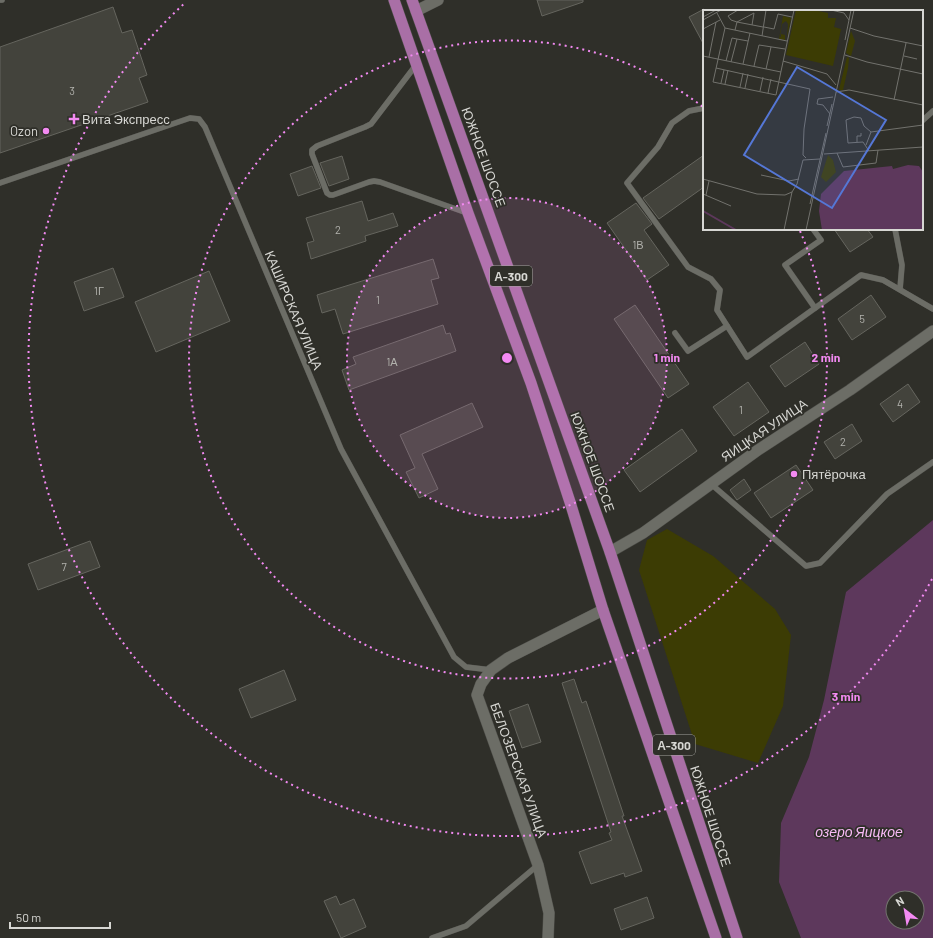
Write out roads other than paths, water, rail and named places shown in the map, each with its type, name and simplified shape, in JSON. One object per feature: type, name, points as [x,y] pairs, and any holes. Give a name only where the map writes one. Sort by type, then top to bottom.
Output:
[{"type":"main road","name":"А-300","points":[[394,0],[468,213],[531,383],[603,610],[716,938]]},
{"type":"main road","name":"ЮЖНОЕ ШОССЕ","points":[[412,0],[610,552],[737,938]]},
{"type":"street","points":[[416,11],[438,0]]},
{"type":"street","name":"ЯИЦКАЯ УЛИЦА","points":[[610,552],[643,533],[758,450],[850,390],[933,331]]},
{"type":"street","name":"БЕЛОЗЕРСКАЯ УЛИЦА","points":[[548,938],[549,913],[538,865],[477,695],[481,684],[491,670],[508,658],[603,610]]},
{"type":"lane","points":[[417,65],[371,124],[317,146],[312,150],[312,154],[327,193],[330,195],[374,181],[468,213]]},
{"type":"lane","points":[[703,108],[689,111],[672,123],[658,147],[627,183],[688,267],[711,279],[720,290],[717,310],[747,357],[861,275],[883,280],[933,309]]},
{"type":"lane","points":[[923,120],[933,110]]},
{"type":"lane","name":"КАШИРСКАЯ УЛИЦА","points":[[0,183],[190,118],[199,119],[205,127],[341,449],[454,657],[466,667],[491,670]]},
{"type":"lane","points":[[814,230],[821,240],[785,265],[815,308]]},
{"type":"lane","points":[[895,230],[902,265],[900,289]]},
{"type":"lane","points":[[675,333],[688,351],[727,326]]},
{"type":"lane","points":[[711,484],[806,566],[820,562],[888,494],[933,462]]},
{"type":"lane","points":[[432,938],[466,926],[538,865]]},
{"type":"water","name":"озеро Яицкое","points":[[933,520],[933,938],[801,938],[779,882],[781,823],[809,757],[824,700],[846,592]]},
{"type":"place","name":"Вита Экспресс","points":[[74,119]]},
{"type":"place","name":"Ozon","points":[[46,131]]},
{"type":"place","name":"Пятёрочка","points":[[794,474]]}]
